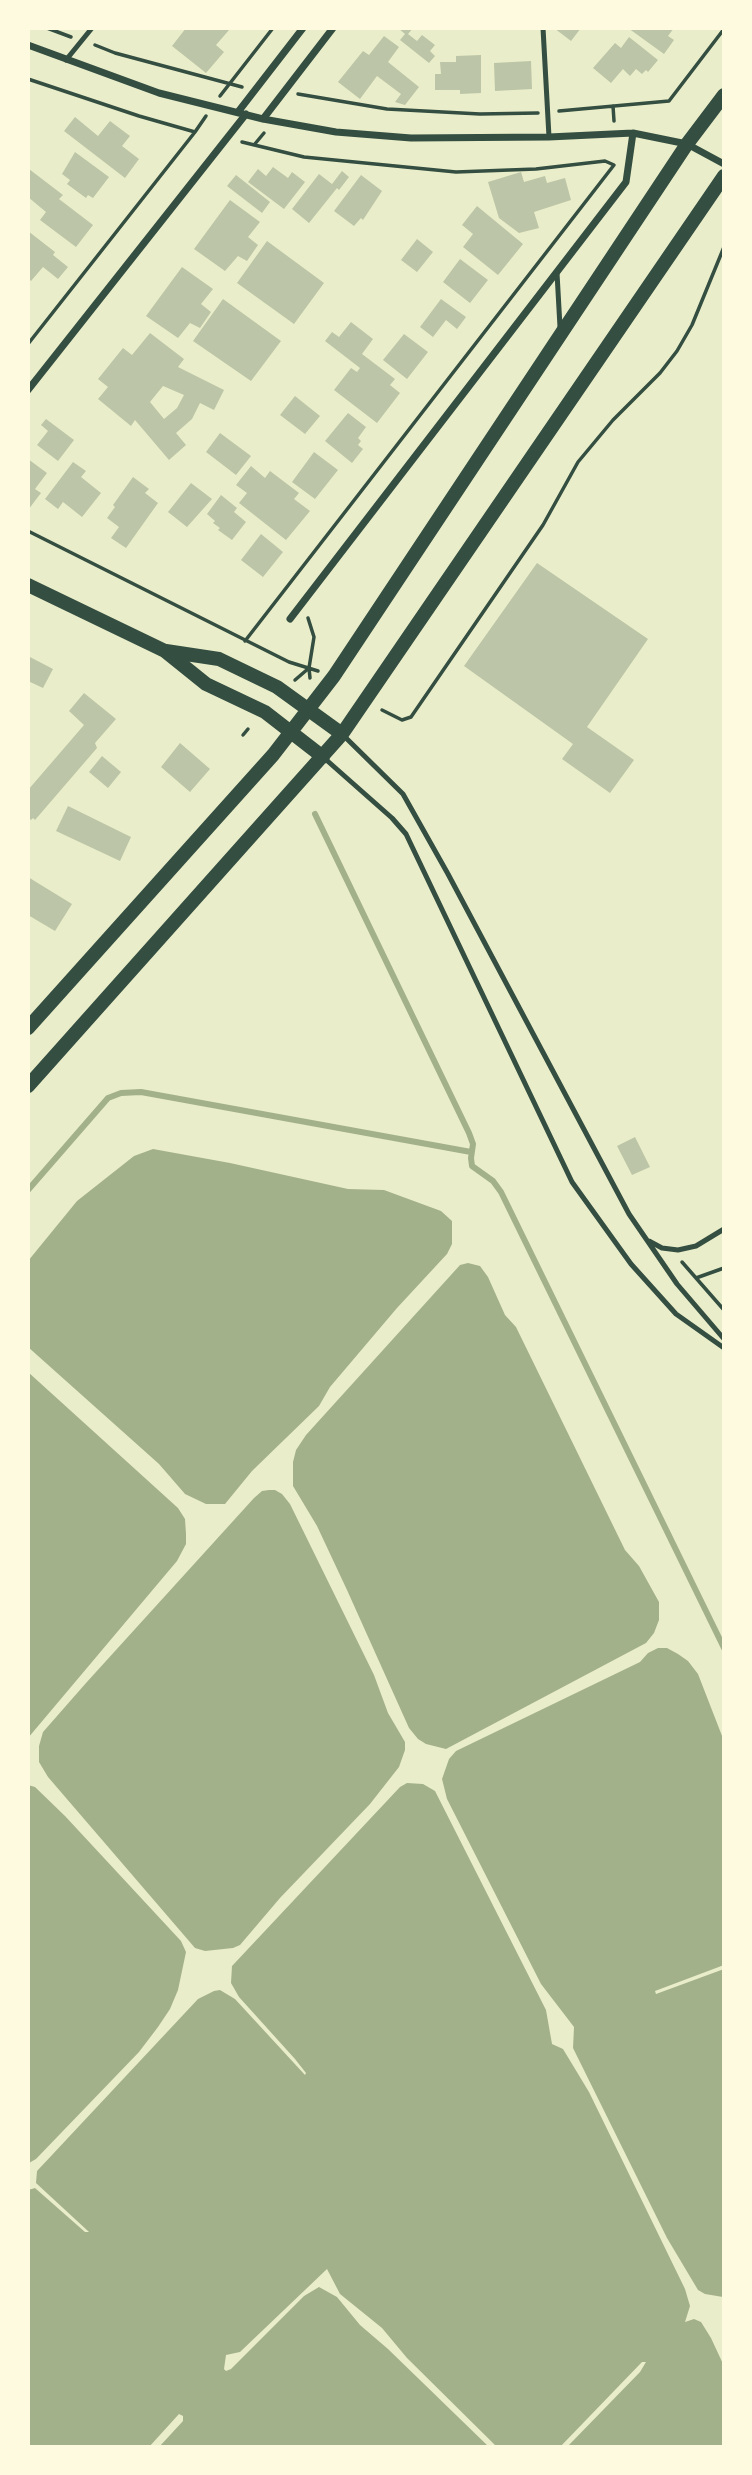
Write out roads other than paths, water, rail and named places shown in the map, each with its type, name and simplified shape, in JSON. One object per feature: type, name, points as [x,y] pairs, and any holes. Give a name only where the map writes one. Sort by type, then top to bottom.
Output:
[{"type":"main road","points":[[28,1028],[273,755],[334,676],[688,144],[724,95]]},
{"type":"main road","points":[[28,1086],[342,734],[724,176]]},
{"type":"main road","points":[[28,585],[165,651],[206,684],[265,712],[323,757]]},
{"type":"main road","points":[[165,651],[219,659],[277,687],[342,734]]},
{"type":"street","points":[[28,390],[242,113],[303,28]]},
{"type":"street","points":[[263,118],[333,28]]},
{"type":"street","points":[[28,46],[159,93],[336,132],[411,138],[549,137],[633,133],[688,144],[724,164]]},
{"type":"street","points":[[290,618],[626,182],[633,133]]},
{"type":"lane","points":[[66,61],[92,28]]},
{"type":"lane","points":[[543,28],[549,137]]},
{"type":"lane","points":[[557,273],[561,334]]},
{"type":"lane","points":[[342,734],[403,793],[629,1214],[677,1284],[724,1339]]},
{"type":"lane","points":[[323,757],[392,818],[406,834],[572,1182],[631,1264],[676,1314],[724,1348]]},
{"type":"lane","points":[[646,1239],[662,1248],[678,1250],[696,1246],[724,1229]]},
{"type":"waterway","points":[[315,814],[469,1133],[473,1144],[472,1166],[493,1181],[501,1192],[724,1648]]},
{"type":"waterway","points":[[28,1190],[108,1098],[121,1093],[141,1092],[471,1152]]}]
